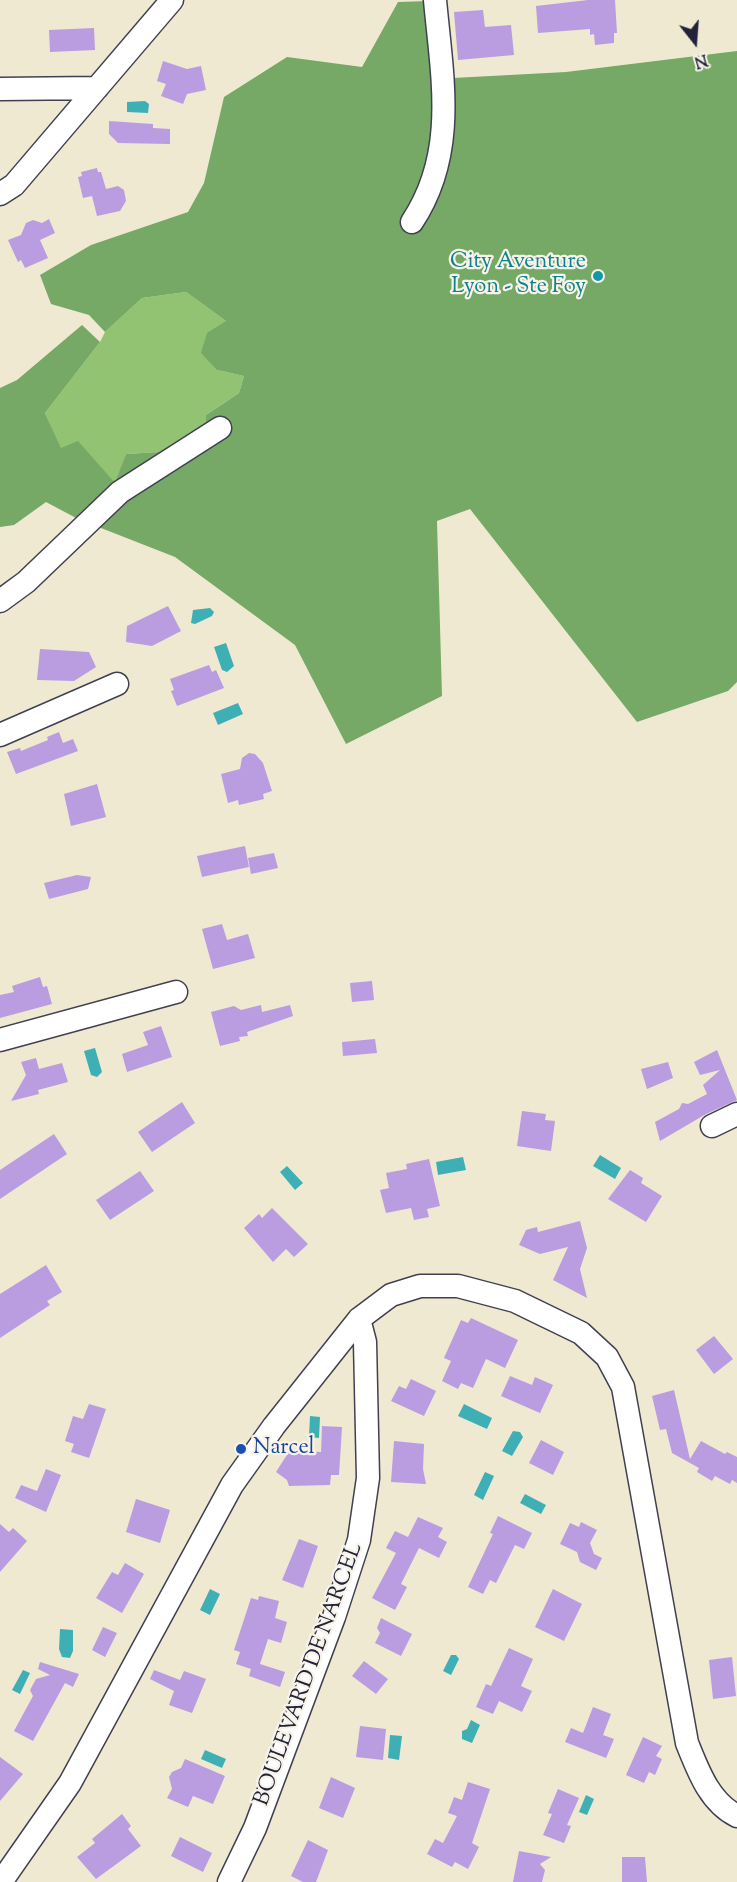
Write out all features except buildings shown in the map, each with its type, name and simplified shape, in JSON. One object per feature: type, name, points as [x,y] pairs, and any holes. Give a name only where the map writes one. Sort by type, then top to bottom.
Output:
[{"type":"street","points":[[0,194],[14,185],[172,0]]},
{"type":"street","points":[[412,222],[423,205],[444,131],[445,105],[435,0]]},
{"type":"street","points":[[0,89],[97,88]]},
{"type":"street","points":[[0,602],[26,582],[120,492],[205,435],[220,428]]},
{"type":"street","points":[[0,735],[117,684]]},
{"type":"street","points":[[0,1040],[176,992]]},
{"type":"street","points":[[712,1126],[737,1114]]},
{"type":"street","points":[[1,1882],[70,1783],[232,1485],[274,1426],[359,1318],[391,1295],[420,1286],[458,1286],[524,1306],[581,1333],[608,1357],[623,1387],[687,1743],[705,1785],[728,1812],[737,1816]]},
{"type":"street","name":"BOULEVARD DE NARCEL","points":[[229,1882],[259,1817],[334,1617],[359,1540],[368,1479],[365,1342],[359,1318]]},
{"type":"green space","points":[[429,1],[434,79],[566,72],[737,51],[737,682],[728,691],[637,722],[470,509],[437,521],[442,696],[346,744],[295,645],[175,557],[78,519],[46,502],[14,525],[0,527],[0,388],[17,380],[82,325],[100,342],[45,413],[61,448],[78,441],[115,483],[126,454],[160,452],[206,426],[206,415],[239,393],[244,376],[217,370],[201,353],[207,333],[226,321],[186,292],[142,298],[105,332],[89,315],[51,304],[40,275],[91,245],[188,212],[204,183],[224,97],[287,57],[362,67],[398,2]]},
{"type":"green space","points":[[186,292],[226,321],[217,370],[244,376],[239,393],[206,415],[207,426],[160,452],[126,454],[116,484],[61,449],[45,413],[100,342],[105,332],[142,298]]},
{"type":"water","points":[[145,101],[149,104],[148,113],[127,112],[127,102]]},
{"type":"water","points":[[210,608],[214,612],[212,616],[195,624],[191,623],[193,610]]},
{"type":"water","points":[[226,643],[234,666],[227,672],[222,670],[214,647]]},
{"type":"water","points":[[238,703],[243,714],[218,725],[213,713]]},
{"type":"water","points":[[95,1048],[102,1072],[97,1077],[91,1075],[84,1051]]},
{"type":"water","points":[[600,1155],[621,1168],[615,1179],[593,1166]]},
{"type":"water","points":[[463,1157],[466,1170],[438,1175],[436,1162]]},
{"type":"water","points":[[287,1166],[303,1183],[295,1190],[280,1172]]},
{"type":"water","points":[[464,1404],[492,1418],[487,1429],[458,1416]]},
{"type":"water","points":[[310,1416],[320,1417],[319,1438],[309,1437]]},
{"type":"water","points":[[513,1431],[520,1432],[523,1437],[512,1456],[502,1451]]},
{"type":"water","points":[[485,1472],[494,1476],[483,1500],[474,1495]]},
{"type":"water","points":[[525,1494],[546,1505],[541,1514],[520,1503]]},
{"type":"water","points":[[210,1589],[220,1594],[210,1615],[200,1610]]},
{"type":"water","points":[[60,1629],[73,1630],[73,1651],[70,1658],[62,1657],[59,1649]]},
{"type":"water","points":[[451,1655],[456,1655],[459,1659],[451,1675],[443,1671]]},
{"type":"water","points":[[23,1670],[30,1673],[20,1694],[12,1690]]},
{"type":"water","points":[[471,1720],[480,1725],[472,1743],[462,1739],[462,1731],[467,1729]]},
{"type":"water","points":[[390,1735],[402,1736],[399,1760],[388,1758]]},
{"type":"water","points":[[205,1750],[226,1759],[222,1768],[201,1759]]},
{"type":"water","points":[[586,1795],[594,1799],[587,1815],[579,1812]]},
{"type":"place","name":"City Aventure Lyon - Ste Foy","points":[[598,276]]},
{"type":"place","name":"Narcel","points":[[241,1449]]}]
